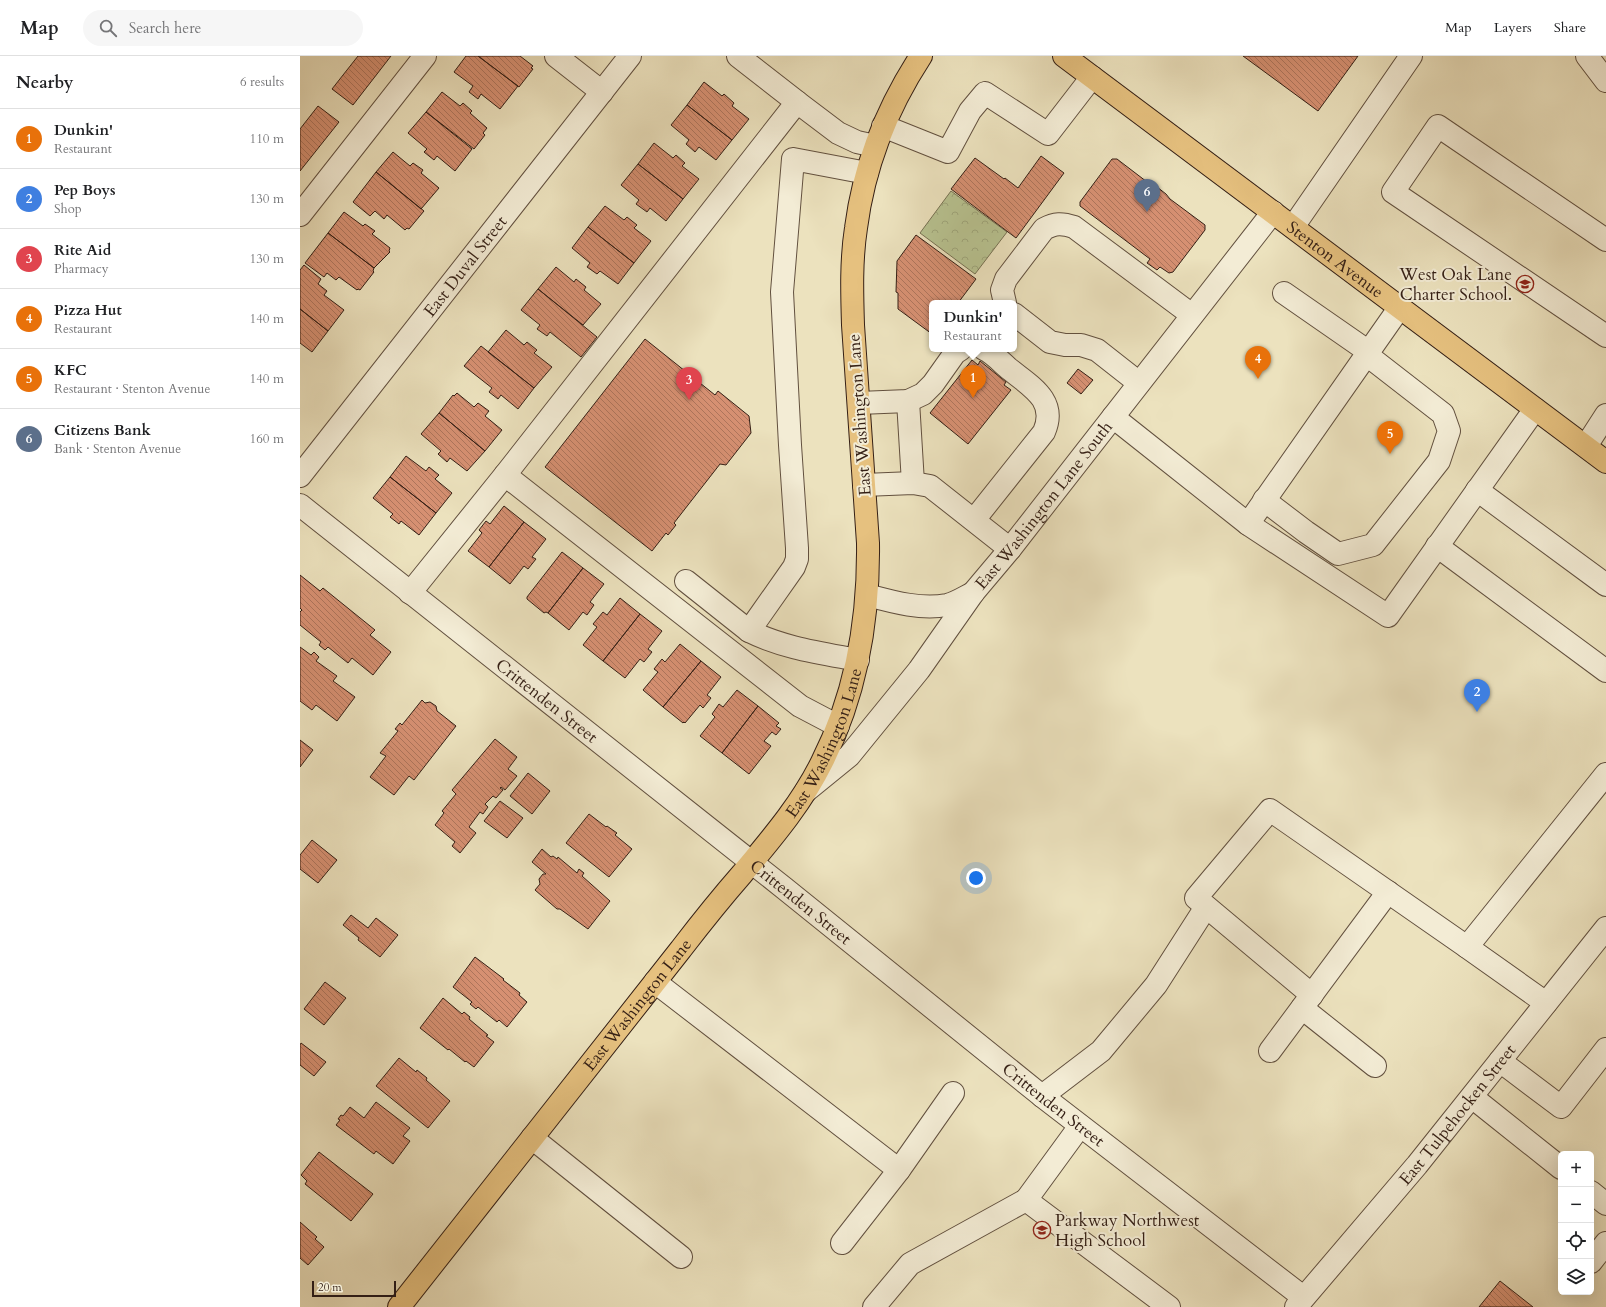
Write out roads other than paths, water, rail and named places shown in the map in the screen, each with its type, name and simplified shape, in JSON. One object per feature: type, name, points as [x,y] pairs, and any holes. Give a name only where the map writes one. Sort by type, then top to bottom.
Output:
[{"type":"main road","name":"East Washington Lane","points":[[399,1307],[655,982],[789,817],[806,791],[822,762],[838,726],[850,693],[858,660],[864,630],[867,595],[868,543],[853,312],[853,257],[857,221],[867,173],[875,146],[896,97],[920,56]]},
{"type":"main road","name":"Stenton Avenue","points":[[1064,56],[1606,462]]},
{"type":"street","points":[[300,215],[425,56]]},
{"type":"street","points":[[556,56],[602,92]]},
{"type":"street","name":"East Duval Street","points":[[300,476],[630,56]]},
{"type":"street","points":[[738,56],[838,132],[857,142],[875,146]]},
{"type":"street","points":[[1587,56],[1606,81]]},
{"type":"street","points":[[1293,227],[1412,57]]},
{"type":"street","points":[[883,126],[948,152],[970,111],[985,92],[1048,134],[1092,77]]},
{"type":"street","points":[[410,593],[505,475],[797,102]]},
{"type":"street","points":[[1606,240],[1438,126],[1393,192],[1606,336]]},
{"type":"street","points":[[750,631],[794,567],[797,559],[782,292],[793,159],[867,173]]},
{"type":"street","name":"East Washington Lane South","points":[[806,791],[850,756],[919,670],[973,593],[1010,549],[1272,212]]},
{"type":"street","points":[[1004,300],[1002,290],[1006,279],[1044,229],[1052,225],[1063,224],[1074,227],[1192,315]]},
{"type":"street","points":[[1264,500],[1338,554],[1373,545],[1439,461],[1449,430],[1443,414],[1368,354],[1284,293]]},
{"type":"street","points":[[1248,524],[1400,307]]},
{"type":"street","points":[[1017,316],[1050,342],[1065,346],[1081,344],[1097,350],[1139,383]]},
{"type":"street","points":[[859,403],[908,401],[923,394],[933,384],[956,352]]},
{"type":"street","points":[[974,520],[1044,432],[1048,422],[1048,410],[1041,396],[988,352]]},
{"type":"street","points":[[908,401],[913,483]]},
{"type":"street","points":[[1113,417],[1248,524],[1388,616],[1536,409]]},
{"type":"street","points":[[1586,446],[1606,415]]},
{"type":"street","points":[[505,475],[800,706],[838,726]]},
{"type":"street","points":[[864,485],[913,483],[930,486],[1010,549]]},
{"type":"street","points":[[1477,490],[1606,585]]},
{"type":"street","name":"Crittenden Street","points":[[300,505],[751,862],[1300,1302]]},
{"type":"street","points":[[1437,546],[1606,671]]},
{"type":"street","points":[[686,581],[750,631],[768,640],[784,645],[858,660]]},
{"type":"street","points":[[867,595],[895,602],[928,607],[948,604],[973,593]]},
{"type":"street","points":[[1467,947],[1606,774]]},
{"type":"street","points":[[1375,1066],[1196,898],[1270,810],[1546,1003]]},
{"type":"street","points":[[1270,1051],[1388,892]]},
{"type":"street","points":[[1042,1096],[1101,1051],[1156,985],[1206,907]]},
{"type":"street","name":"East Tulpehocken Street","points":[[1300,1302],[1417,1165],[1606,928]]},
{"type":"street","points":[[655,982],[899,1170]]},
{"type":"street","points":[[1500,1061],[1561,1107],[1606,1050]]},
{"type":"street","points":[[842,1243],[899,1170],[954,1093]]},
{"type":"street","points":[[1472,1097],[1558,1166]]},
{"type":"street","points":[[874,1307],[910,1264],[1026,1200],[1080,1126]]},
{"type":"street","points":[[532,1138],[680,1257]]},
{"type":"street","points":[[1594,1194],[1606,1204]]},
{"type":"street","points":[[1026,1200],[1169,1307]]},
{"type":"street","points":[[1593,1259],[1606,1243]]},
{"type":"place","name":"Citizens Bank","points":[[1147,212]]},
{"type":"place","name":"West Oak Lane Charter School.","points":[[1525,284]]},
{"type":"place","name":"Pizza Hut","points":[[1258,379]]},
{"type":"place","name":"Dunkin'","points":[[973,398]]},
{"type":"place","name":"Rite Aid","points":[[689,400]]},
{"type":"place","name":"KFC","points":[[1390,454]]},
{"type":"place","name":"Pep Boys","points":[[1477,712]]},
{"type":"place","name":"Parkway Northwest High School","points":[[1042,1230]]}]
